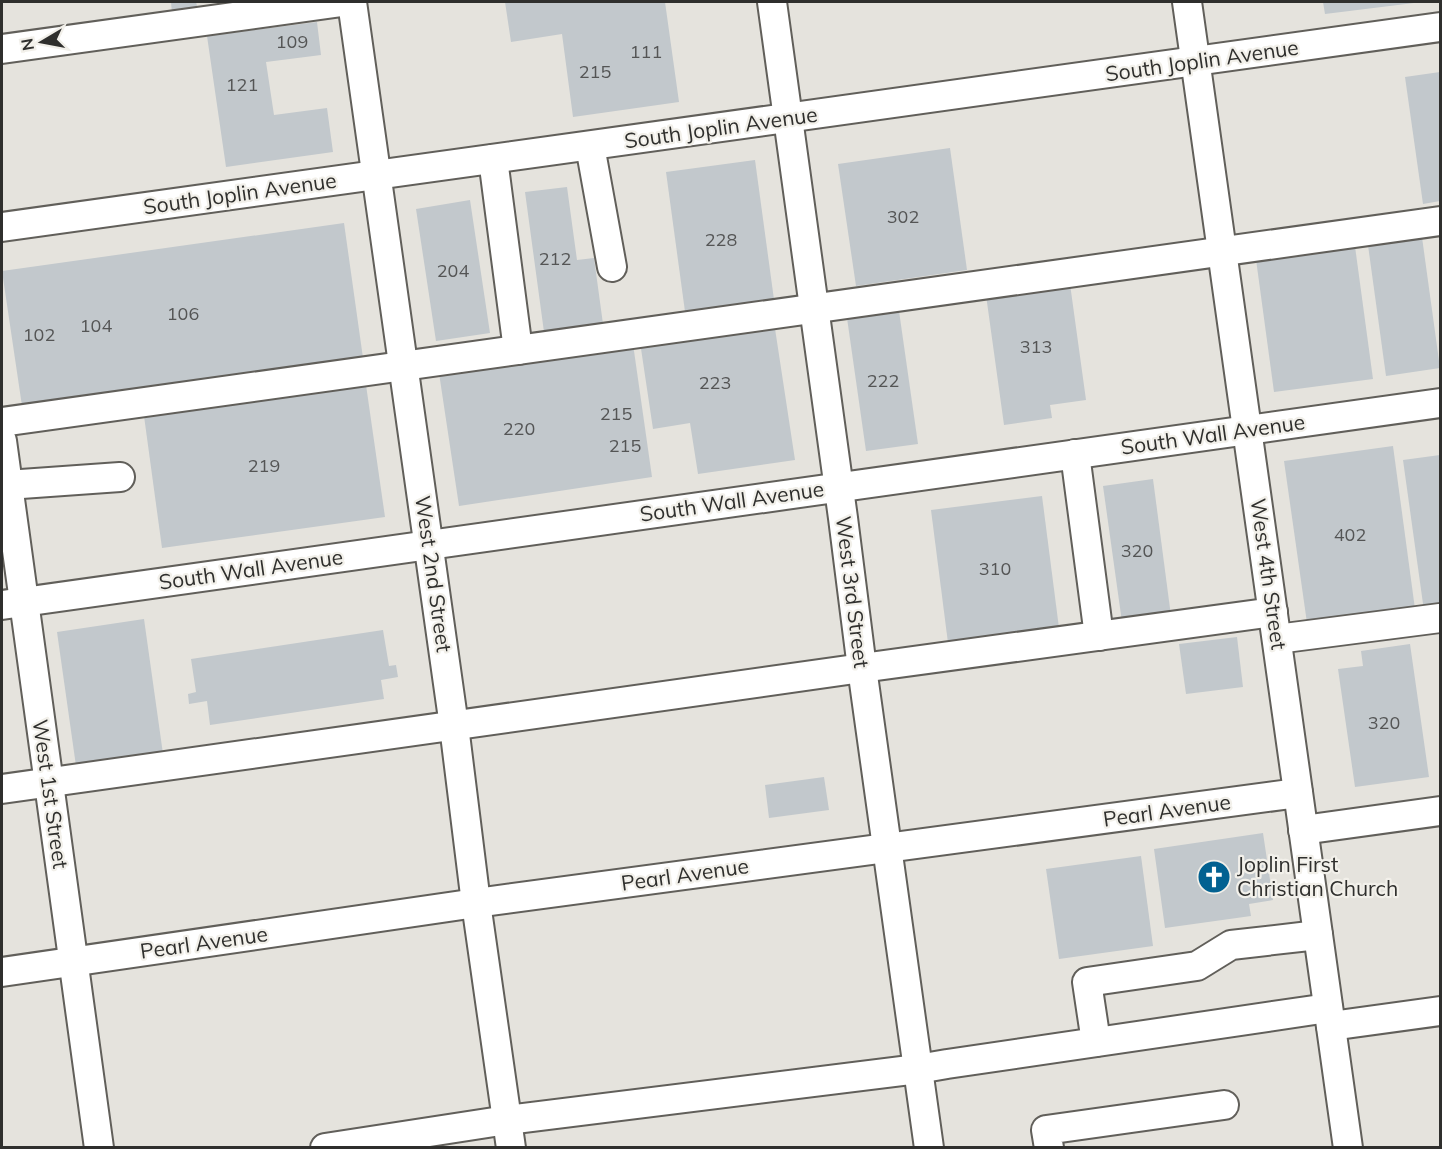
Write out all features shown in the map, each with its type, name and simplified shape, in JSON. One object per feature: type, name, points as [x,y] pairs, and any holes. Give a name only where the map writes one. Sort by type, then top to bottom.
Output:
[{"type":"street","points":[[2,50],[342,2]]},
{"type":"street","name":"West 2nd Street","points":[[352,2],[511,1148]]},
{"type":"street","name":"West 3rd Street","points":[[772,2],[886,848],[929,1148]]},
{"type":"street","name":"West 4th Street","points":[[1187,2],[1348,1148]]},
{"type":"street","name":"South Joplin Avenue","points":[[2,227],[1440,27]]},
{"type":"street","points":[[590,146],[612,267]]},
{"type":"street","points":[[493,159],[518,350]]},
{"type":"street","points":[[2,422],[1440,221]]},
{"type":"street","name":"South Wall Avenue","points":[[13,603],[1440,404]]},
{"type":"street","name":"West 1st Street","points":[[2,441],[8,485],[13,603],[49,783],[99,1148]]},
{"type":"street","points":[[1075,454],[1099,636]]},
{"type":"street","points":[[8,485],[120,477]]},
{"type":"street","points":[[2,789],[1099,636],[1440,618]]},
{"type":"street","name":"Pearl Avenue","points":[[2,972],[476,903],[1298,793]]},
{"type":"street","points":[[1303,830],[1440,811]]},
{"type":"street","points":[[1096,1042],[1088,982],[1197,966],[1231,945],[1318,935]]},
{"type":"street","points":[[325,1148],[507,1120],[918,1069],[1096,1042],[1330,1017],[1440,1011]]},
{"type":"street","points":[[1049,1148],[1046,1130],[1224,1105]]},
{"type":"building","points":[[171,2],[196,2],[198,10],[172,14]]},
{"type":"building","points":[[505,2],[665,2],[679,102],[573,117],[562,34],[511,42]]},
{"type":"building","points":[[1323,2],[1414,2],[1414,3],[1325,14]]},
{"type":"building","points":[[317,22],[321,55],[266,62],[274,115],[327,108],[333,152],[226,167],[207,36]]},
{"type":"building","points":[[1440,72],[1440,201],[1423,204],[1405,77]]},
{"type":"building","points":[[950,148],[967,270],[856,286],[838,164]]},
{"type":"building","points":[[755,160],[775,307],[686,319],[666,172]]},
{"type":"building","points":[[567,187],[577,260],[594,258],[603,324],[544,332],[525,192]]},
{"type":"building","points":[[470,200],[490,333],[436,341],[416,209]]},
{"type":"building","points":[[344,223],[363,358],[22,406],[2,271]]},
{"type":"building","points":[[1421,230],[1440,368],[1386,376],[1367,238]]},
{"type":"building","points":[[1354,239],[1373,379],[1274,392],[1255,252]]},
{"type":"building","points":[[1070,284],[1086,400],[1050,405],[1052,418],[1004,425],[986,295]]},
{"type":"building","points":[[899,311],[918,444],[866,451],[847,318]]},
{"type":"building","points":[[774,322],[795,460],[698,474],[690,423],[653,429],[640,342]]},
{"type":"building","points":[[633,344],[652,477],[459,506],[439,373]]},
{"type":"building","points":[[366,385],[385,517],[162,548],[144,416]]},
{"type":"building","points":[[1393,446],[1415,609],[1307,623],[1284,461]]},
{"type":"building","points":[[1440,455],[1440,609],[1424,611],[1403,460]]},
{"type":"building","points":[[1153,479],[1171,616],[1122,622],[1103,486]]},
{"type":"building","points":[[1042,496],[1059,628],[948,643],[931,510]]},
{"type":"building","points":[[144,619],[164,761],[77,773],[57,632]]},
{"type":"building","points":[[383,630],[389,666],[396,665],[398,677],[381,680],[384,699],[210,725],[207,701],[189,704],[188,694],[196,692],[191,659]]},
{"type":"building","points":[[1237,637],[1243,687],[1186,694],[1179,644]]},
{"type":"building","points":[[1410,644],[1429,777],[1355,787],[1338,669],[1363,666],[1361,651]]},
{"type":"building","points":[[824,777],[829,810],[769,818],[765,785]]},
{"type":"building","name":"Joplin First Christian Church","points":[[1263,833],[1273,900],[1249,904],[1251,916],[1165,928],[1154,849]]},
{"type":"building","points":[[1141,856],[1153,946],[1059,959],[1046,869]]},
{"type":"place","name":"Joplin First Christian Church","points":[[1214,877]]}]
